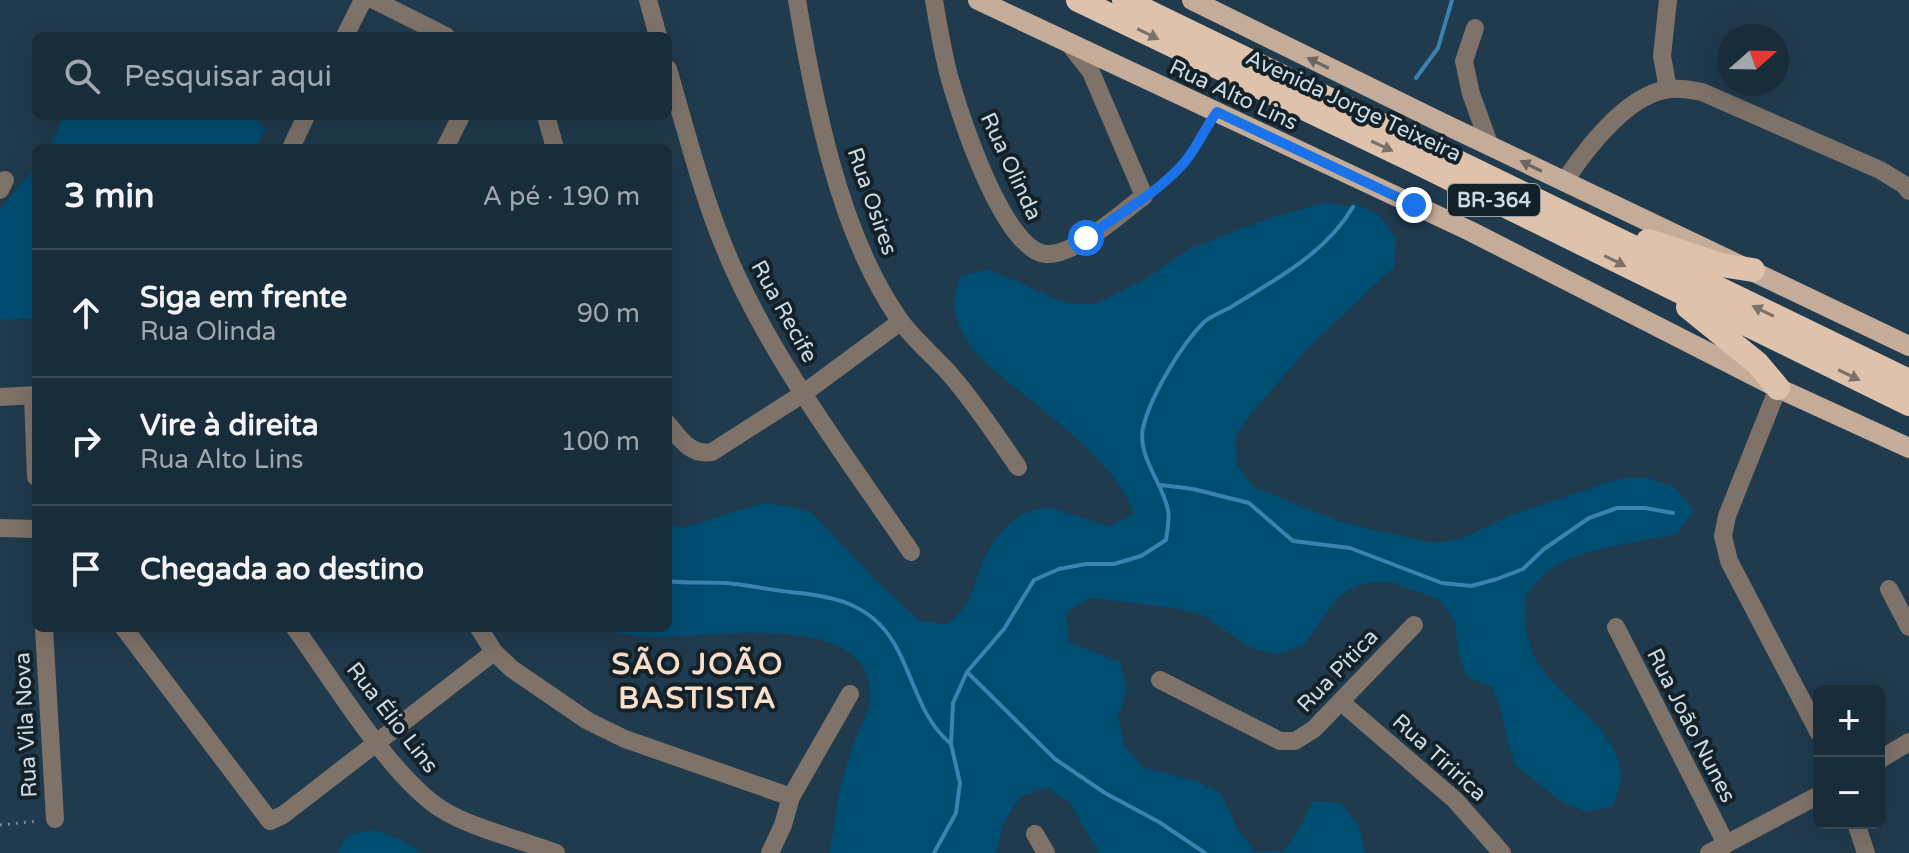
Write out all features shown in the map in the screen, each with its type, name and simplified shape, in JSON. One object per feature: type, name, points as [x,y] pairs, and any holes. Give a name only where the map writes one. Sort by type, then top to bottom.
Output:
[{"type":"highway","name":"Avenida Jorge Teixeira","points":[[1078,0],[1427,167],[1909,404]]},
{"type":"highway","name":"Avenida Jorge Teixeira","points":[[1124,0],[1909,381]]},
{"type":"highway","points":[[1540,202],[1721,265],[1753,270]]},
{"type":"highway","points":[[1662,285],[1757,363],[1778,388]]},
{"type":"main road","name":"Rua Alto Lins","points":[[978,0],[1470,231],[1778,388],[1909,448]]},
{"type":"main road","points":[[1192,0],[1909,346]]},
{"type":"street","points":[[347,32],[363,0]]},
{"type":"street","points":[[374,0],[438,32]]},
{"type":"street","points":[[648,0],[657,32]]},
{"type":"street","name":"Rua Osires","points":[[797,0],[808,63],[849,221],[878,286],[900,322],[979,409],[1018,467]]},
{"type":"street","name":"Rua Olinda","points":[[934,0],[948,71],[979,164],[1010,225],[1027,246],[1043,254],[1066,250],[1144,196]]},
{"type":"street","points":[[1668,0],[1662,56],[1668,89]]},
{"type":"street","points":[[1475,28],[1464,61],[1471,94],[1490,146]]},
{"type":"street","points":[[1069,43],[1091,72],[1144,196]]},
{"type":"street","name":"Rua Recife","points":[[672,82],[721,242],[758,318],[804,393],[911,552]]},
{"type":"street","points":[[1564,182],[1611,123],[1633,106],[1668,89],[1702,92],[1893,177],[1909,191]]},
{"type":"street","points":[[293,144],[304,120]]},
{"type":"street","points":[[447,144],[459,120]]},
{"type":"street","points":[[547,120],[554,144]]},
{"type":"street","points":[[672,429],[688,447],[706,454],[734,440],[804,393],[900,322]]},
{"type":"street","points":[[1778,388],[1732,500],[1723,536],[1729,561],[1813,722]]},
{"type":"street","points":[[0,397],[32,395]]},
{"type":"street","points":[[0,528],[32,529]]},
{"type":"street","points":[[1889,589],[1909,627]]},
{"type":"street","name":"Rua Pitica","points":[[1160,680],[1280,741],[1302,738],[1414,625]]},
{"type":"street","name":"Rua João Nunes","points":[[1616,627],[1718,849]]},
{"type":"street","name":"Rua Vila Nova","points":[[44,632],[55,819]]},
{"type":"street","points":[[127,632],[267,820],[274,821],[494,652]]},
{"type":"street","name":"Rua Élio Lins","points":[[298,632],[377,742],[412,784],[439,807],[457,817],[556,853]]},
{"type":"street","points":[[482,632],[494,652],[535,686],[600,727],[625,739],[791,797]]},
{"type":"street","points":[[770,853],[791,797],[850,694]]},
{"type":"street","name":"Rua Tiririca","points":[[1341,702],[1455,800],[1502,853]]},
{"type":"street","points":[[1884,757],[1909,742]]},
{"type":"street","points":[[1718,849],[1813,798]]},
{"type":"street","points":[[1858,829],[1866,853]]},
{"type":"street","points":[[1035,834],[1046,853]]},
{"type":"path","points":[[1144,196],[1184,164],[1217,112]]},
{"type":"path","points":[[0,825],[55,819]]},
{"type":"shaded area","points":[[62,120],[257,120],[265,129],[257,144],[51,144]]},
{"type":"shaded area","points":[[32,171],[32,318],[0,320],[0,210]]},
{"type":"shaded area","points":[[1323,203],[1350,206],[1354,203],[1379,215],[1396,239],[1394,267],[1310,346],[1254,410],[1236,436],[1237,465],[1254,487],[1341,522],[1432,543],[1461,539],[1511,515],[1621,478],[1649,478],[1675,488],[1694,511],[1678,533],[1606,548],[1555,566],[1526,595],[1528,638],[1537,662],[1559,689],[1599,728],[1617,758],[1621,780],[1613,806],[1586,812],[1559,800],[1516,766],[1492,687],[1466,676],[1457,650],[1456,623],[1440,600],[1388,581],[1361,584],[1337,598],[1304,646],[1275,654],[1249,647],[1203,615],[1174,608],[1090,598],[1066,613],[1069,642],[1120,662],[1127,690],[1118,717],[1124,745],[1142,767],[1196,781],[1221,793],[1238,830],[1255,852],[1284,851],[1313,801],[1341,803],[1359,826],[1365,853],[1098,853],[1070,802],[1046,788],[1019,797],[1004,823],[996,853],[829,853],[841,787],[870,703],[870,687],[861,664],[842,648],[815,638],[751,633],[651,637],[617,632],[672,632],[672,524],[683,528],[762,503],[812,513],[876,581],[920,621],[947,624],[970,598],[992,544],[1019,517],[1030,511],[1054,509],[1108,526],[1134,514],[1116,480],[1087,448],[990,366],[970,345],[957,320],[954,305],[961,276],[988,269],[1066,303],[1095,304],[1144,280],[1189,249],[1267,219]]},
{"type":"shaded area","points":[[376,830],[403,841],[421,853],[337,853],[349,834]]},
{"type":"waterway","points":[[1416,78],[1438,48],[1452,0]]},
{"type":"waterway","points":[[934,853],[956,813],[960,783],[951,744],[953,703],[967,672],[1004,629],[1034,580],[1059,569],[1086,564],[1114,564],[1141,556],[1166,540],[1168,510],[1147,460],[1142,439],[1152,402],[1168,372],[1204,322],[1314,252],[1342,224],[1353,207]]},
{"type":"waterway","points":[[1161,485],[1193,489],[1249,503],[1293,541],[1350,548],[1442,583],[1471,586],[1523,569],[1544,549],[1589,518],[1617,508],[1645,508],[1673,513]]},
{"type":"waterway","points":[[672,581],[727,583],[806,594],[835,599],[862,610],[884,629],[894,643],[924,709],[950,743]]},
{"type":"waterway","points":[[967,672],[1055,759],[1205,853]]},
{"type":"district","name":"SÃO JOÃO BASTISTA","points":[[698,681]]},
{"type":"route","points":[[1086,238],[1184,164],[1217,112],[1414,205]]}]
